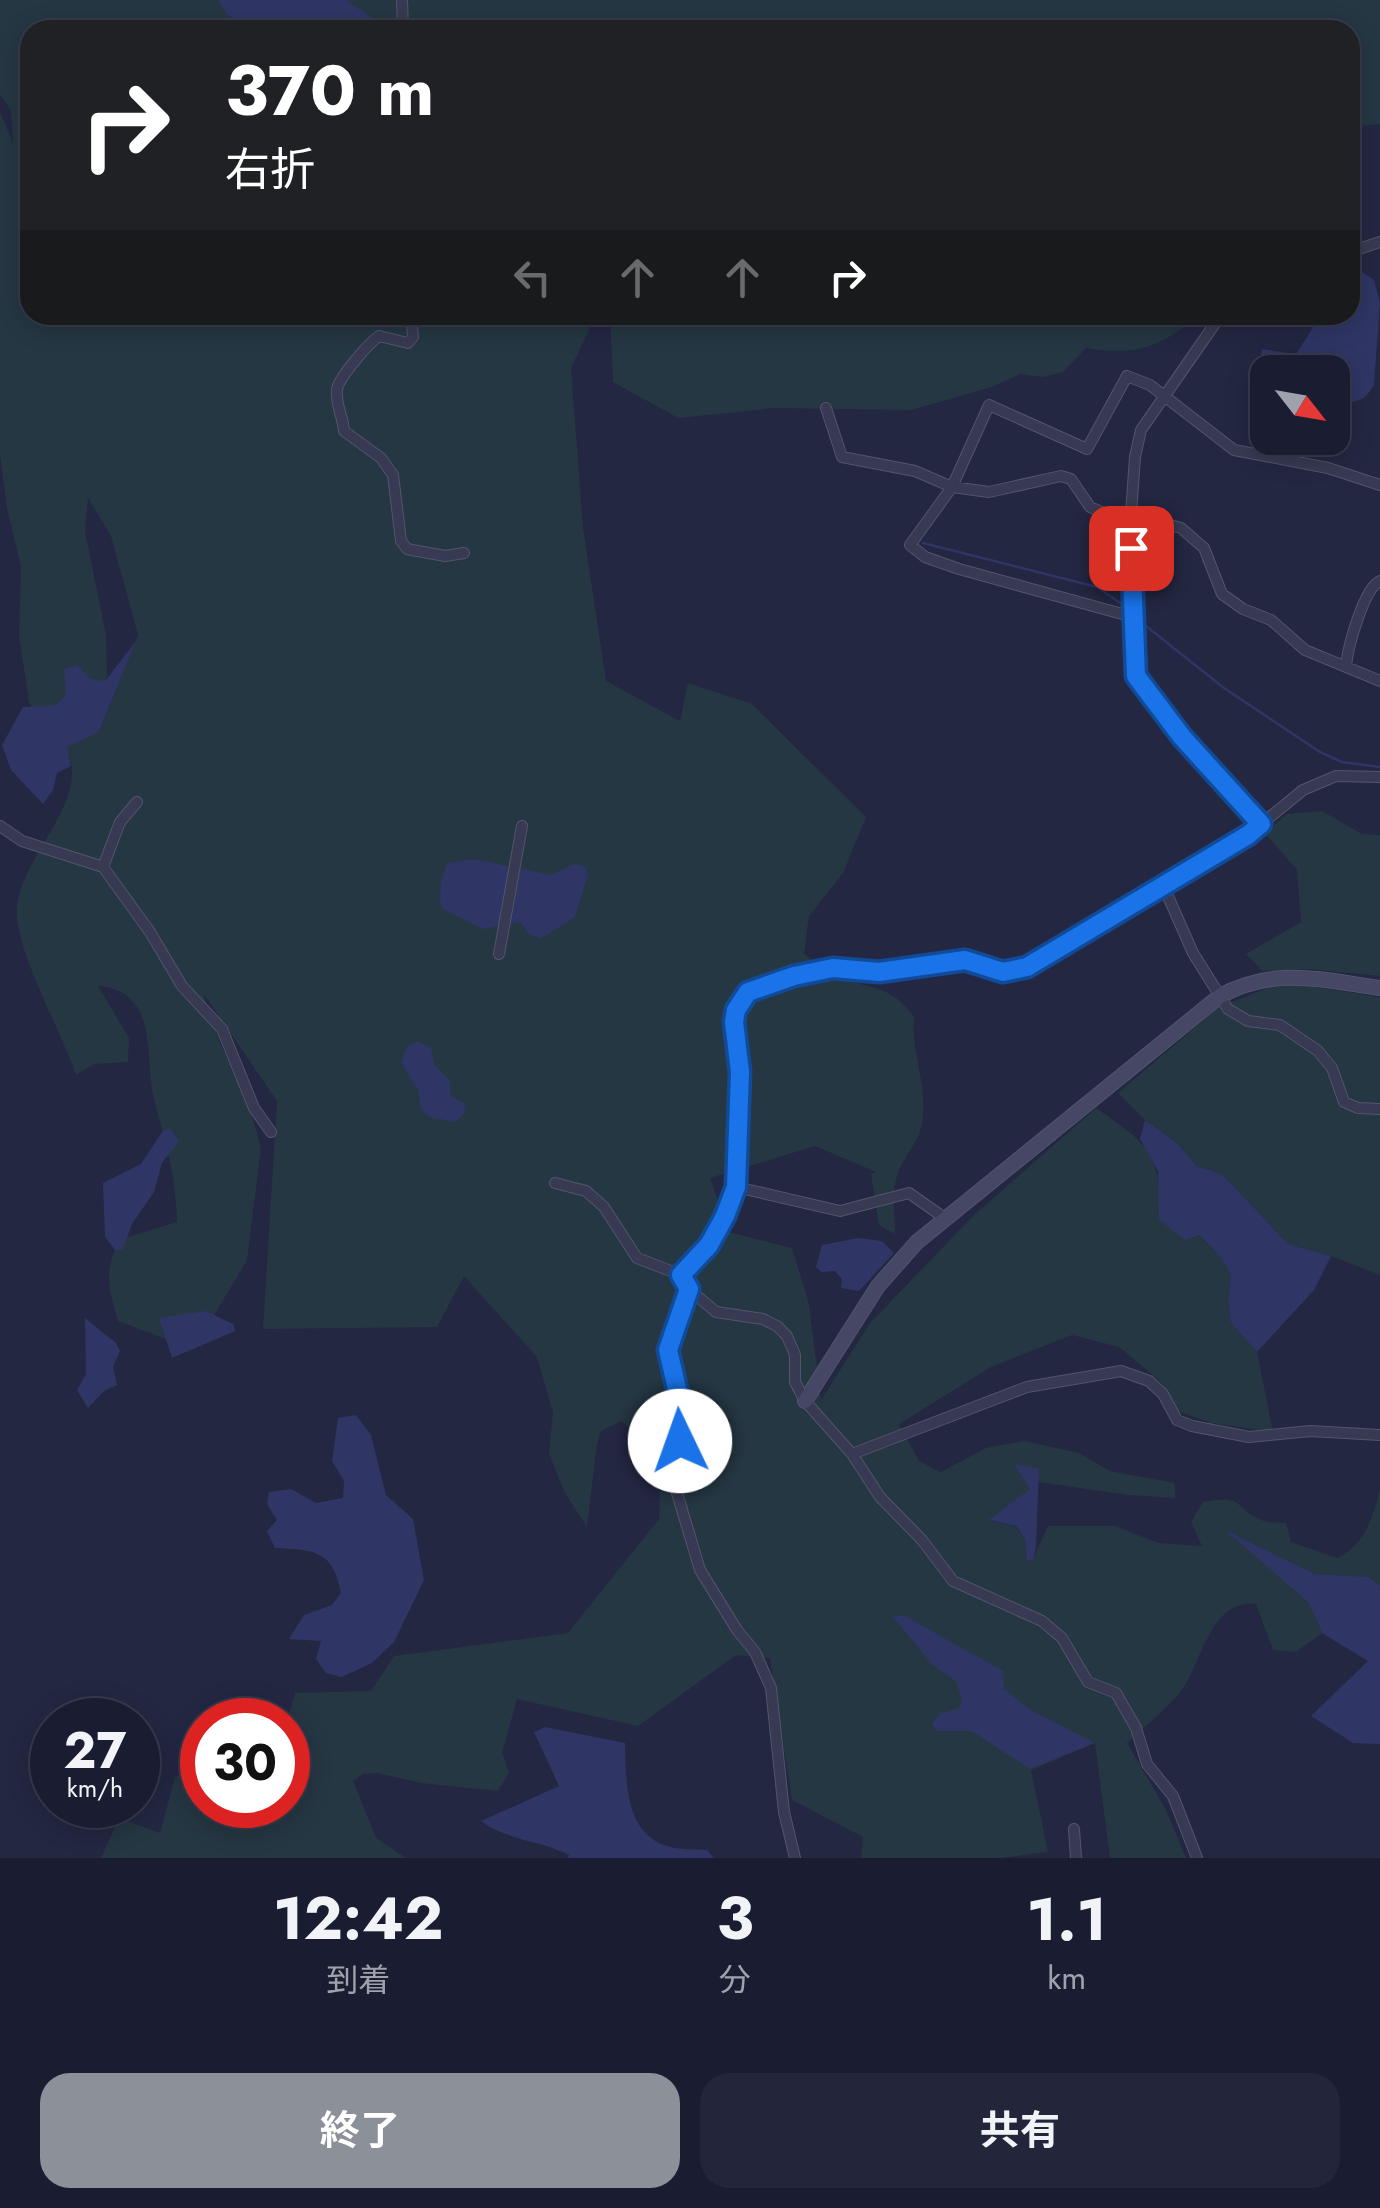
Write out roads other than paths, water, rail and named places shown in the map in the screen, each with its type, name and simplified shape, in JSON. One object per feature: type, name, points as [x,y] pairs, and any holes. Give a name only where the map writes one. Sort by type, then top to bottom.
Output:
[{"type":"street","points":[[412,325],[413,336],[408,342],[378,336],[368,344],[337,391],[344,431],[382,458],[393,475],[401,541],[406,550],[445,556],[464,552]]},
{"type":"street","points":[[1214,325],[1142,430],[1135,457],[1131,514],[1136,676],[1182,737],[1261,824]]},
{"type":"street","points":[[1134,617],[925,557],[910,545],[952,487],[989,405],[1087,449],[1127,376],[1150,385],[1234,450],[1328,468],[1380,485]]},
{"type":"street","points":[[826,408],[842,458],[915,470],[952,487],[988,492],[1061,476],[1071,479],[1090,507],[1106,514],[1131,514],[1181,528],[1204,548],[1222,594],[1271,620],[1306,650],[1380,681]]},
{"type":"street","points":[[1346,666],[1364,603],[1372,586],[1380,581]]},
{"type":"street","points":[[681,1275],[709,1245],[736,1187],[740,1072],[734,1022],[736,1010],[748,992],[833,968],[879,972],[965,960],[1003,972],[1027,967],[1248,835],[1303,790],[1336,776],[1380,776]]},
{"type":"street","points":[[103,867],[120,822],[137,802]]},
{"type":"street","points":[[0,826],[22,841],[103,867],[150,932],[182,986],[222,1028],[254,1108],[271,1132]]},
{"type":"street","points":[[499,954],[522,826]]},
{"type":"street","points":[[1163,885],[1193,953],[1236,1016],[1280,1025],[1318,1051],[1332,1068],[1344,1102],[1358,1108],[1380,1109]]},
{"type":"street","points":[[805,1401],[878,1286],[917,1242],[1220,996],[1239,986],[1286,975],[1380,988]]},
{"type":"street","points":[[554,1183],[586,1191],[604,1207],[636,1258],[681,1275],[689,1289],[716,1312],[762,1319],[777,1326],[792,1344],[795,1382],[805,1401],[852,1454],[880,1497],[922,1540],[953,1581],[1042,1622],[1062,1638],[1088,1682],[1116,1693],[1136,1728],[1147,1764],[1173,1796],[1198,1858]]},
{"type":"street","points":[[736,1187],[840,1211],[909,1192],[946,1219]]},
{"type":"street","points":[[689,1289],[668,1350],[682,1425],[671,1473],[700,1570],[760,1661],[771,1688],[784,1812],[795,1858]]},
{"type":"street","points":[[852,1454],[1027,1387],[1121,1370],[1150,1381],[1177,1420],[1192,1426],[1249,1437],[1310,1431],[1380,1435]]},
{"type":"street","points":[[1348,1432],[1380,1446]]},
{"type":"street","points":[[1074,1829],[1076,1858]]},
{"type":"water","points":[[218,0],[346,0],[375,20],[236,20]]},
{"type":"water","points":[[1360,270],[1374,280],[1380,302],[1374,384],[1367,395],[1350,401],[1350,355],[1261,355],[1262,349],[1296,354],[1315,325],[1360,325]]},
{"type":"water","points":[[136,641],[99,732],[67,747],[71,766],[57,773],[53,790],[43,804],[11,770],[2,745],[23,707],[54,706],[66,696],[64,669],[78,665],[90,679],[105,681]]},
{"type":"water","points":[[474,859],[552,875],[573,864],[585,867],[588,874],[575,917],[540,939],[529,934],[521,922],[483,929],[443,909],[441,881],[447,863]]},
{"type":"water","points":[[417,1041],[431,1048],[435,1066],[450,1080],[450,1095],[465,1104],[464,1114],[455,1122],[430,1117],[421,1110],[418,1090],[401,1062],[407,1047]]},
{"type":"water","points":[[1145,1120],[1176,1142],[1197,1166],[1222,1174],[1288,1244],[1331,1256],[1314,1290],[1257,1352],[1231,1323],[1231,1275],[1219,1255],[1199,1235],[1184,1240],[1159,1219],[1158,1171],[1140,1139]]},
{"type":"water","points":[[170,1128],[179,1141],[162,1163],[154,1192],[132,1224],[123,1249],[116,1251],[105,1237],[103,1183],[141,1164],[162,1132]]},
{"type":"water","points":[[858,1238],[882,1241],[894,1253],[859,1291],[841,1288],[842,1279],[835,1271],[821,1272],[816,1267],[822,1245]]},
{"type":"water","points":[[206,1311],[233,1324],[235,1331],[172,1358],[159,1318]]},
{"type":"water","points":[[85,1318],[116,1343],[120,1351],[113,1367],[117,1385],[104,1391],[88,1408],[77,1390],[86,1374]]},
{"type":"water","points":[[356,1415],[371,1435],[386,1495],[413,1519],[424,1580],[394,1642],[372,1663],[342,1677],[326,1673],[316,1659],[321,1641],[289,1639],[304,1615],[332,1605],[341,1593],[338,1579],[320,1555],[275,1548],[267,1531],[277,1520],[267,1504],[269,1492],[291,1489],[316,1503],[343,1498],[344,1481],[332,1461],[338,1418]]},
{"type":"water","points":[[1014,1464],[1039,1469],[1036,1547],[1033,1560],[1027,1561],[1025,1539],[1016,1526],[989,1520],[1030,1489]]},
{"type":"water","points":[[1225,1530],[1315,1574],[1370,1577],[1380,1586],[1380,1744],[1353,1743],[1311,1716],[1368,1661],[1322,1633],[1309,1603]]},
{"type":"water","points":[[903,1615],[1003,1671],[1004,1689],[1034,1712],[1095,1743],[1030,1769],[972,1731],[937,1731],[932,1724],[941,1713],[958,1709],[962,1702],[957,1682],[932,1664],[893,1617]]},
{"type":"water","points":[[545,1727],[625,1743],[630,1803],[642,1829],[667,1846],[707,1850],[714,1858],[568,1858],[558,1850],[502,1833],[481,1821],[559,1786],[534,1732]]},
{"type":"waterway","points":[[923,543],[1097,587],[1126,607]]},
{"type":"waterway","points":[[1141,622],[1224,688],[1320,752],[1342,762],[1380,767]]}]
